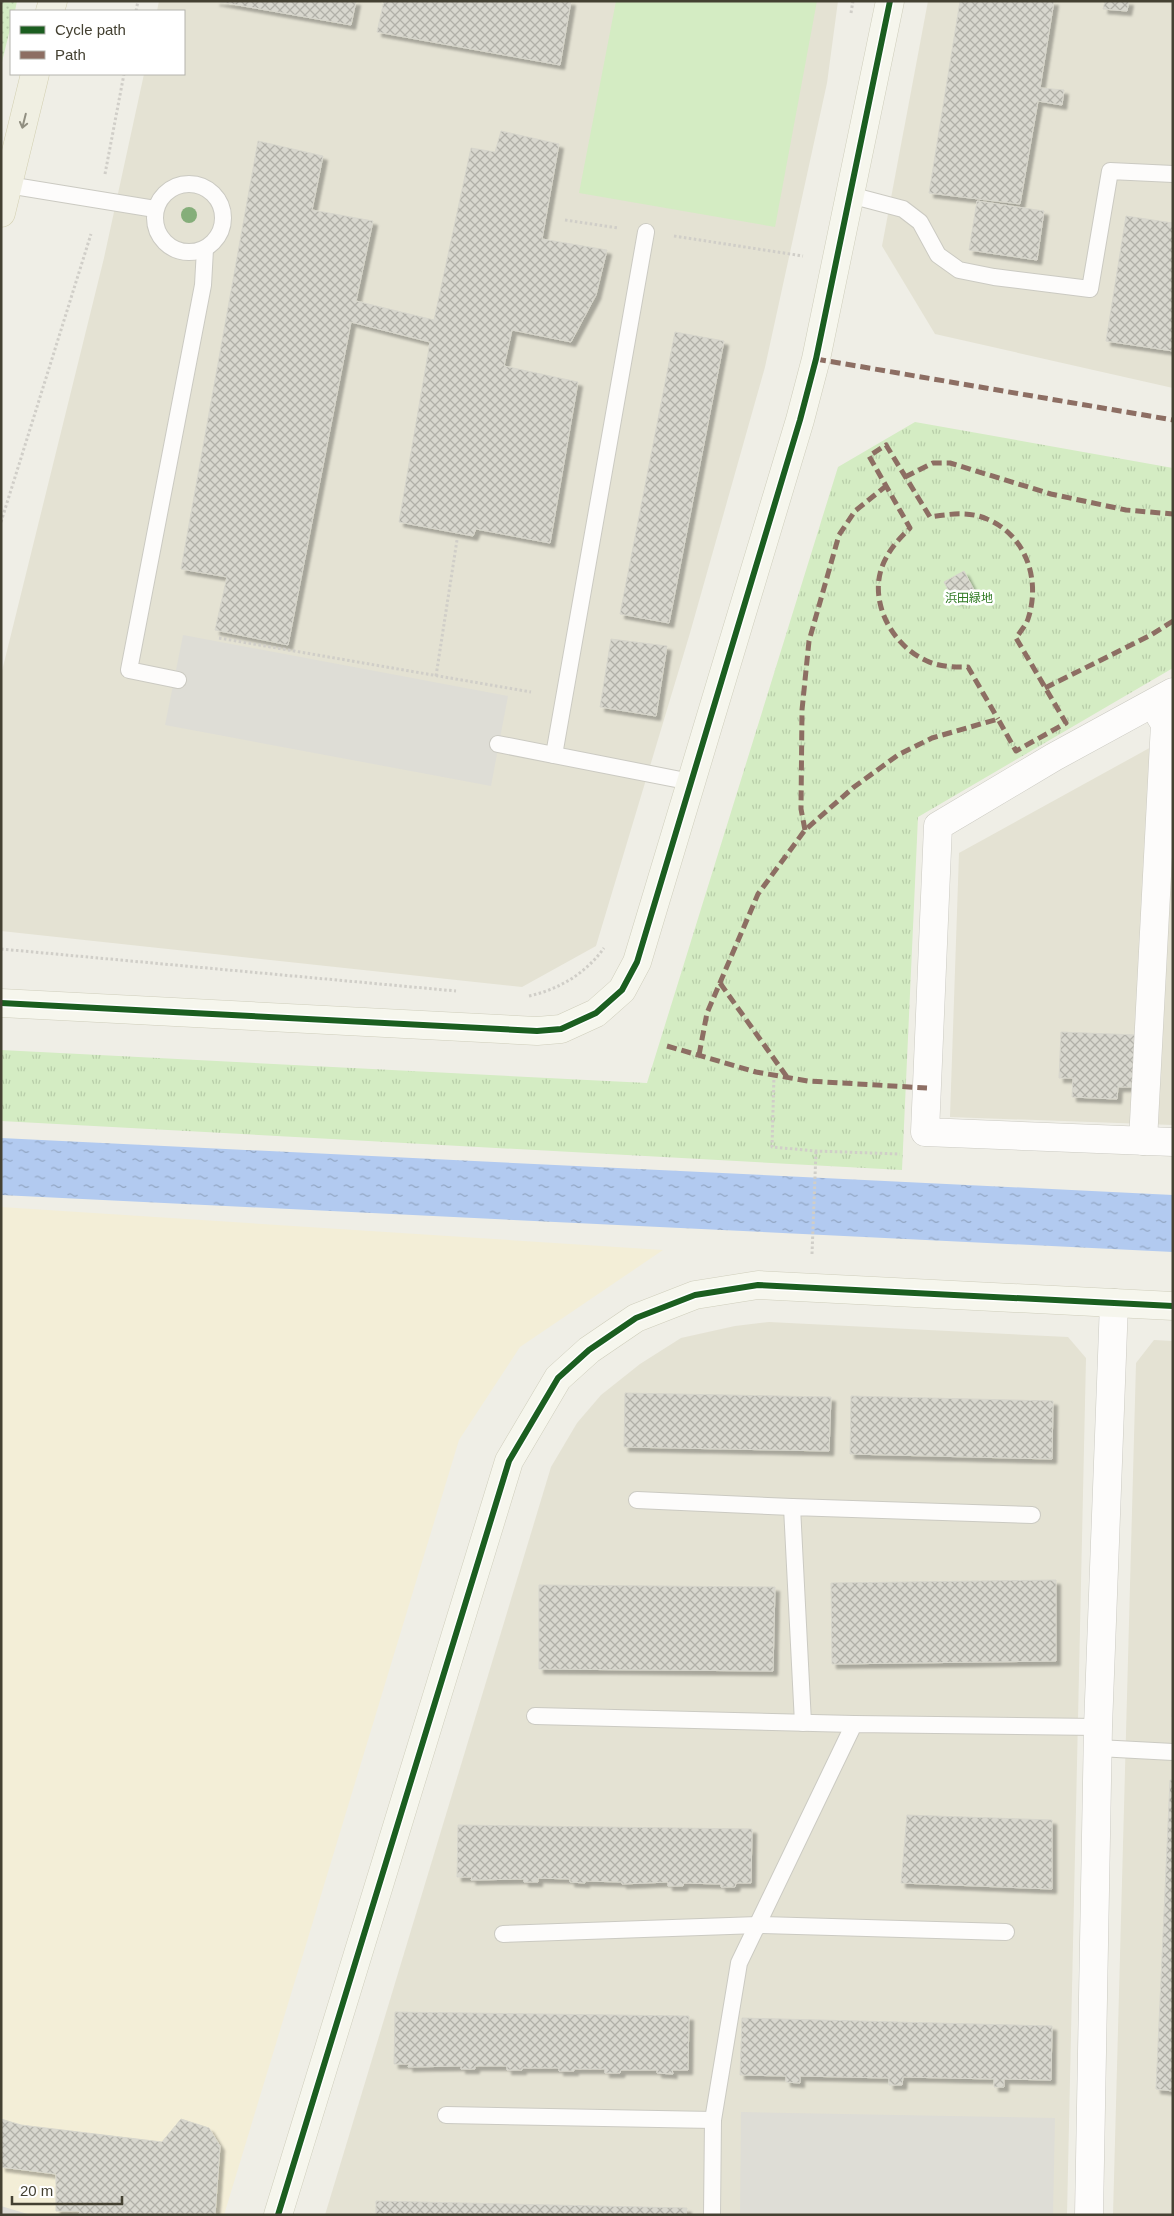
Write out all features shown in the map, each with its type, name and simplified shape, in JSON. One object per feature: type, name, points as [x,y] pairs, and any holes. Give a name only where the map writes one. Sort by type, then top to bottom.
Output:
[{"type":"main road","points":[[1,213],[35,75]]},
{"type":"street","points":[[1,1003],[537,1031],[561,1029],[596,1013],[622,990],[637,962],[802,411],[816,359],[890,1]]},
{"type":"street","points":[[1143,1141],[1161,1022],[1165,724],[1163,698],[1054,758],[938,826],[926,1132],[1143,1141],[1173,1142]]},
{"type":"street","points":[[278,2215],[508,1461],[558,1378],[589,1350],[636,1318],[695,1295],[758,1285],[1173,1306]]},
{"type":"street","points":[[1089,2215],[1098,1738],[1114,1303]]},
{"type":"lane","points":[[850,195],[903,209],[920,222],[938,255],[959,270],[994,277],[1090,289],[1110,171],[1173,174]]},
{"type":"lane","points":[[189,183],[200,185],[211,191],[218,199],[223,221],[220,232],[214,242],[205,249],[183,252],[163,242],[157,232],[155,209],[164,195],[178,185],[189,183]]},
{"type":"lane","points":[[8,186],[155,209]]},
{"type":"lane","points":[[554,755],[646,232]]},
{"type":"lane","points":[[178,680],[129,670],[203,285],[205,249]]},
{"type":"lane","points":[[498,744],[691,782]]},
{"type":"lane","points":[[637,1500],[1032,1515]]},
{"type":"lane","points":[[792,1507],[803,1723]]},
{"type":"lane","points":[[535,1716],[854,1724],[1098,1738],[1173,1752]]},
{"type":"lane","points":[[712,2215],[713,2120],[739,1963],[854,1724]]},
{"type":"lane","points":[[503,1934],[758,1925],[1006,1932]]},
{"type":"lane","points":[[446,2115],[713,2120]]},
{"type":"path","points":[[850,18],[853,1]]},
{"type":"path","points":[[103,182],[124,75]]},
{"type":"path","points":[[1,522],[91,234]]},
{"type":"path","points":[[768,250],[804,256],[802,265]]},
{"type":"path","points":[[436,676],[457,540]]},
{"type":"path","points":[[219,638],[531,692]]},
{"type":"path","points":[[523,997],[544,992],[569,982],[603,950],[607,942]]},
{"type":"path","points":[[1,948],[464,992]]},
{"type":"path","points":[[774,1075],[772,1147],[816,1151],[812,1255]]},
{"type":"shaded area","points":[[159,1],[838,1],[827,83],[765,367],[690,633],[596,946],[522,987],[1,931],[1,675],[104,258],[144,75],[185,75],[185,10],[157,10]]},
{"type":"shaded area","points":[[928,1],[1173,1],[1173,388],[935,334],[882,246]]},
{"type":"shaded area","points":[[183,635],[508,696],[491,786],[165,725]]},
{"type":"shaded area","points":[[1173,735],[1173,1125],[950,1117],[959,853]]},
{"type":"shaded area","points":[[1,1207],[663,1250],[520,1347],[459,1440],[224,2215],[1,2215]]},
{"type":"shaded area","points":[[769,1322],[1068,1337],[1086,1358],[1067,2215],[325,2215],[551,1467],[577,1423],[601,1395],[640,1364],[681,1338],[735,1326]]},
{"type":"shaded area","points":[[1154,1340],[1173,1341],[1173,2215],[1113,2215],[1136,1363]]},
{"type":"shaded area","points":[[741,2112],[1055,2118],[1053,2215],[740,2215]]},
{"type":"shaded area","points":[[1,2206],[31,2215],[1,2215]]},
{"type":"green space","points":[[1,1],[17,1],[15,10],[10,10],[10,29],[1,66]]},
{"type":"green space","points":[[616,1],[817,1],[775,227],[579,193]]},
{"type":"green space","name":"浜田緑地","points":[[915,422],[1173,468],[1173,668],[918,817],[902,1170],[1,1121],[1,1050],[647,1083],[838,467]]},
{"type":"water","points":[[1,1138],[1173,1195],[1173,1252],[1,1195]]},
{"type":"building","points":[[215,1],[356,1],[351,25]]},
{"type":"building","points":[[384,1],[571,1],[560,65],[377,32]]},
{"type":"building","points":[[960,1],[1054,1],[1040,88],[1064,90],[1062,105],[1038,101],[1020,204],[929,193]]},
{"type":"building","points":[[1105,1],[1129,1],[1127,11],[1103,9]]},
{"type":"building","points":[[501,131],[559,144],[542,239],[607,250],[596,295],[571,342],[512,330],[504,366],[578,382],[550,543],[476,529],[473,536],[399,522],[430,342],[351,322],[288,645],[215,630],[227,577],[181,569],[258,141],[323,156],[312,210],[373,221],[356,301],[434,320],[471,148],[495,152]]},
{"type":"building","points":[[977,201],[1044,211],[1037,260],[969,250]]},
{"type":"building","points":[[1126,216],[1173,223],[1173,351],[1106,341]]},
{"type":"building","points":[[675,332],[724,341],[669,623],[620,614]]},
{"type":"building","points":[[964,571],[974,590],[954,601],[944,582]]},
{"type":"building","points":[[611,639],[667,646],[656,716],[600,707]]},
{"type":"building","points":[[1061,1032],[1137,1035],[1135,1087],[1118,1087],[1117,1099],[1072,1097],[1073,1078],[1059,1078]]},
{"type":"building","points":[[625,1393],[831,1397],[829,1451],[624,1447]]},
{"type":"building","points":[[851,1396],[1053,1401],[1052,1459],[850,1454]]},
{"type":"building","points":[[1056,1580],[1056,1661],[832,1664],[831,1583]]},
{"type":"building","points":[[539,1585],[775,1587],[773,1671],[539,1669]]},
{"type":"building","points":[[1173,1672],[1173,1717],[1172,1717]]},
{"type":"building","points":[[1170,1780],[1173,1780],[1173,2091],[1156,2089]]},
{"type":"building","points":[[907,1815],[1052,1820],[1052,1889],[901,1883]]},
{"type":"building","points":[[458,1825],[752,1829],[751,1883],[736,1883],[735,1887],[721,1887],[721,1884],[684,1883],[683,1886],[668,1886],[668,1882],[622,1884],[622,1882],[585,1881],[585,1883],[570,1882],[570,1879],[538,1878],[538,1882],[524,1882],[524,1879],[471,1880],[472,1877],[457,1877]]},
{"type":"building","points":[[395,2012],[689,2016],[688,2070],[672,2070],[673,2074],[657,2073],[657,2070],[621,2070],[620,2073],[605,2073],[605,2069],[559,2071],[559,2068],[522,2068],[522,2070],[507,2070],[507,2066],[475,2066],[475,2069],[461,2069],[461,2066],[408,2067],[409,2064],[394,2064]]},
{"type":"building","points":[[742,2018],[1052,2026],[1051,2080],[1004,2079],[1004,2087],[994,2087],[994,2079],[903,2077],[902,2085],[889,2085],[889,2078],[800,2076],[800,2083],[786,2082],[786,2076],[740,2075]]},
{"type":"building","points":[[1,2119],[21,2125],[162,2142],[181,2119],[209,2128],[220,2146],[215,2215],[79,2215],[80,2211],[56,2211],[56,2174],[1,2167]]},
{"type":"building","points":[[376,2201],[687,2208],[686,2215],[376,2215]]},
{"type":"marked path","points":[[816,359],[1173,420]]},
{"type":"marked path","points":[[699,1055],[707,1013],[758,894],[805,830],[854,787],[898,755],[932,738],[998,719],[1016,751],[1066,723],[1016,638],[1028,619],[1033,589],[1031,574],[1021,547],[1000,526],[980,516],[959,514],[930,517],[886,445],[869,456],[910,528],[891,550],[880,573],[878,588],[885,618],[902,644],[914,654],[937,664],[952,667],[968,667],[998,719]]},
{"type":"marked path","points":[[905,477],[933,463],[950,463],[1051,494],[1126,510],[1173,514]]},
{"type":"marked path","points":[[805,830],[801,809],[802,710],[809,641],[839,535],[855,511],[886,486]]},
{"type":"marked path","points":[[1045,688],[1151,635],[1173,621]]},
{"type":"marked path","points":[[720,983],[787,1077]]},
{"type":"marked path","points":[[667,1046],[756,1072],[808,1081],[927,1088]]},
{"type":"cycle path","points":[[1,1003],[537,1031],[561,1029],[596,1013],[622,990],[637,962],[800,420],[816,359],[890,1]]},
{"type":"cycle path","points":[[278,2215],[509,1461],[558,1378],[589,1350],[636,1318],[695,1295],[758,1285],[1173,1306]]}]
